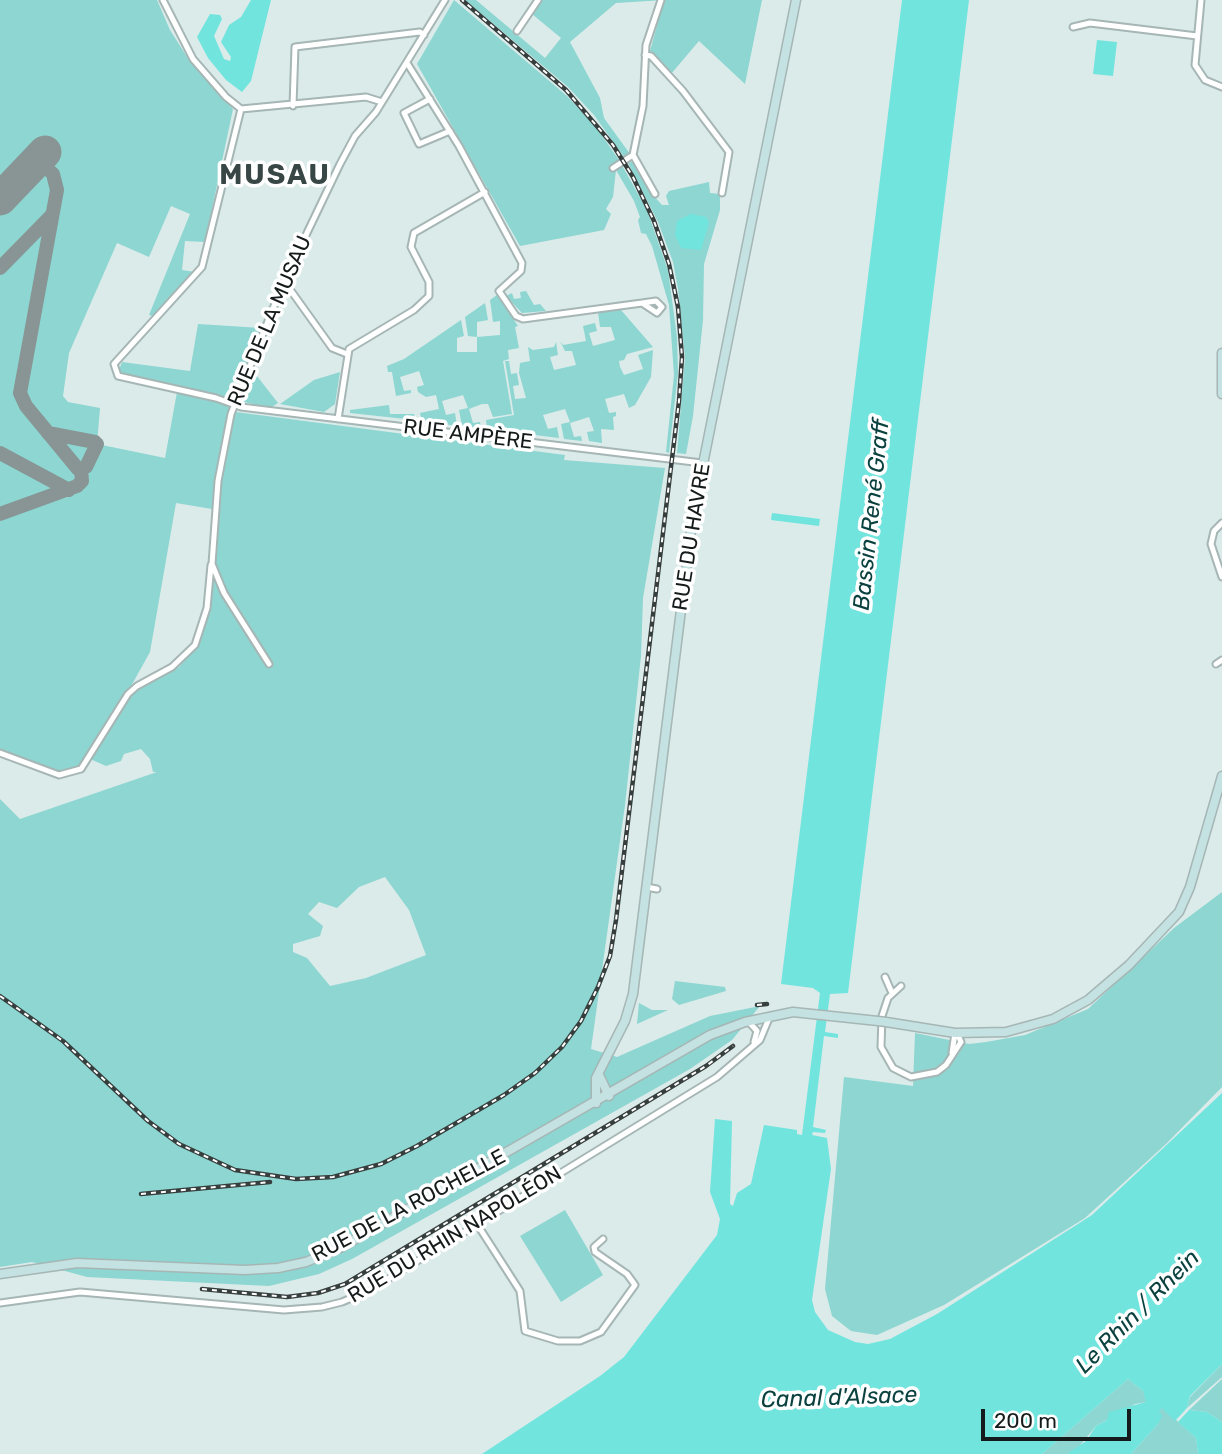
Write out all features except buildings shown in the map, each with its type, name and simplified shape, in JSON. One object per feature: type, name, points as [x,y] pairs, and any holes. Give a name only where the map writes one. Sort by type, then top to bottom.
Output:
[{"type":"main road","name":"RUE DU HAVRE","points":[[596,1103],[594,1086],[631,1004],[702,463],[796,0]]},
{"type":"main road","points":[[1222,353],[1222,394]]},
{"type":"main road","points":[[749,1023],[770,1016],[815,1014],[954,1035],[983,1034],[1035,1026],[1072,1010],[1129,965],[1170,925],[1190,887],[1222,776]]},
{"type":"main road","name":"RUE DE LA ROCHELLE","points":[[0,1274],[77,1263],[245,1270],[278,1268],[306,1262],[340,1248],[609,1096],[702,1039],[749,1023]]},
{"type":"main road","points":[[599,1072],[599,1080],[609,1096]]},
{"type":"street","points":[[163,0],[193,59],[226,97],[241,109],[366,97],[382,102]]},
{"type":"street","name":"RUE DE LA MUSAU","points":[[269,664],[224,593],[212,564],[218,481],[234,405],[268,327],[284,281],[355,136],[382,102],[445,0]]},
{"type":"street","points":[[517,32],[538,0]]},
{"type":"street","points":[[655,194],[633,155],[643,106],[645,55],[661,0]]},
{"type":"street","points":[[1201,0],[1194,57],[1197,70],[1205,80],[1222,86]]},
{"type":"street","points":[[1073,27],[1090,23],[1197,37]]},
{"type":"street","points":[[293,106],[295,47],[420,33],[424,35]]},
{"type":"street","points":[[645,55],[683,91],[729,152],[722,193]]},
{"type":"street","points":[[407,63],[450,131],[523,265],[521,271],[499,291],[518,318],[642,303]]},
{"type":"street","points":[[430,99],[404,113],[419,144],[450,131]]},
{"type":"street","name":"RUE AMPÈRE","points":[[241,109],[202,267],[114,364],[114,371],[133,382],[200,394],[234,405],[702,463]]},
{"type":"street","points":[[613,168],[633,155]]},
{"type":"street","points":[[338,419],[347,354],[353,345],[414,310],[429,296],[429,282],[411,247],[414,233],[485,192]]},
{"type":"street","points":[[284,281],[332,348],[347,354]]},
{"type":"street","points":[[1222,523],[1212,534],[1211,544],[1222,577]]},
{"type":"street","points":[[0,753],[59,775],[81,769],[128,694],[172,667],[195,645],[207,608],[212,564]]},
{"type":"street","points":[[1216,664],[1222,660]]},
{"type":"street","points":[[646,887],[657,889]]},
{"type":"street","points":[[885,977],[892,993]]},
{"type":"street","points":[[901,986],[892,993],[884,1007],[880,1039],[883,1053],[893,1068],[906,1075],[926,1076],[941,1069],[961,1042],[983,1034]]},
{"type":"street","name":"RUE DU RHIN NAPOLÉON","points":[[0,1303],[80,1292],[284,1310],[322,1307],[370,1290],[717,1077],[762,1036],[770,1016]]},
{"type":"street","points":[[749,1023],[757,1035],[750,1048]]},
{"type":"street","points":[[954,1035],[961,1042]]},
{"type":"street","points":[[952,1056],[954,1035]]},
{"type":"street","points":[[477,1224],[520,1291],[525,1331],[558,1341],[580,1341],[601,1332],[635,1285],[627,1274],[595,1252],[594,1247],[603,1239]]},
{"type":"shaded area","points":[[0,0],[157,0],[170,30],[189,60],[233,109],[205,242],[185,241],[182,270],[195,272],[169,302],[160,318],[149,315],[190,214],[171,206],[149,257],[117,243],[69,353],[63,396],[68,402],[100,408],[97,444],[165,458],[177,392],[116,378],[122,362],[190,371],[198,324],[261,328],[228,411],[565,455],[564,460],[665,468],[643,598],[641,656],[625,805],[591,1049],[617,1057],[710,1016],[760,1006],[732,1040],[690,1069],[352,1259],[319,1274],[269,1286],[87,1277],[32,1262],[0,1267],[0,799],[20,819],[157,772],[153,772],[150,759],[141,749],[124,754],[121,761],[106,766],[88,758],[76,769],[61,772],[37,770],[0,756]],"holes":[[[176,503],[212,509],[209,611],[198,644],[179,667],[125,697],[150,652]],[[385,877],[409,910],[426,955],[366,978],[330,986],[307,958],[293,952],[293,944],[320,936],[323,926],[308,914],[319,902],[337,908],[359,887]]]},
{"type":"shaded area","points":[[454,0],[567,96],[596,127],[619,160],[647,210],[668,270],[677,337],[678,373],[669,453],[666,452],[674,375],[669,305],[652,246],[646,234],[641,233],[638,220],[640,217],[634,201],[616,170],[613,197],[606,209],[611,214],[604,230],[520,246],[417,64]]},
{"type":"shaded area","points":[[465,0],[476,0],[545,58],[561,38],[532,14],[542,0],[664,0],[616,3],[570,42],[600,98],[604,118],[630,154],[624,157],[594,115],[568,87]]},
{"type":"shaded area","points":[[664,0],[762,0],[745,84],[699,41],[671,74],[650,51]]},
{"type":"shaded area","points":[[635,161],[651,193],[662,205],[669,205],[666,196],[669,191],[709,182],[710,193],[720,194],[720,210],[704,264],[703,320],[693,416],[686,454],[677,453],[685,357],[678,289],[673,262],[658,222],[628,163]]},
{"type":"shaded area","points":[[526,291],[534,305],[540,304],[546,311],[522,313],[506,296],[512,293],[514,299],[521,298],[520,292]]},
{"type":"shaded area","points":[[497,295],[518,326],[515,327],[519,348],[508,350],[509,359],[503,361],[512,414],[493,417],[488,404],[482,404],[469,409],[473,423],[480,422],[481,428],[462,426],[459,410],[468,408],[463,395],[442,401],[446,415],[455,413],[457,426],[422,421],[420,413],[439,409],[436,395],[426,397],[418,392],[417,387],[424,385],[419,371],[400,377],[404,391],[411,390],[411,393],[396,396],[392,372],[388,372],[387,366],[404,359],[461,320],[464,336],[457,338],[457,352],[477,352],[477,337],[500,335],[500,321],[493,322],[490,300]]},
{"type":"shaded area","points":[[485,303],[488,320],[477,322],[477,337],[468,336],[465,317]]},
{"type":"shaded area","points":[[621,310],[653,347],[627,354],[624,360],[619,361],[620,367],[624,375],[643,369],[638,355],[653,350],[651,377],[635,405],[629,408],[624,394],[605,399],[609,413],[616,412],[616,416],[613,417],[614,430],[601,429],[602,443],[589,441],[587,432],[594,431],[589,417],[570,423],[574,437],[581,436],[582,441],[564,439],[561,424],[570,422],[565,409],[543,415],[548,429],[557,427],[559,438],[487,429],[486,420],[514,415],[505,361],[509,361],[511,374],[517,373],[519,385],[513,386],[515,399],[526,398],[519,373],[520,363],[530,361],[528,347],[533,350],[554,347],[556,342],[558,355],[550,357],[554,370],[576,365],[572,351],[565,351],[560,341],[563,345],[586,341],[583,326],[595,323],[597,331],[589,333],[593,346],[615,340],[611,327],[600,327],[598,312]]},
{"type":"shaded area","points":[[253,371],[278,403],[270,408],[244,402],[241,395]]},
{"type":"shaded area","points":[[340,372],[335,404],[324,412],[280,404],[314,380]]},
{"type":"shaded area","points":[[389,405],[390,414],[414,414],[415,420],[350,413],[350,410]]},
{"type":"shaded area","points":[[1222,892],[1222,1087],[1167,1143],[1085,1218],[944,1305],[877,1335],[851,1331],[832,1316],[825,1289],[844,1077],[913,1086],[915,1033],[969,1044],[986,1042],[1025,1035],[1088,1009],[1174,928]]},
{"type":"shaded area","points":[[675,981],[725,987],[726,991],[679,1005],[672,999]]},
{"type":"shaded area","points":[[639,1003],[652,1010],[668,1010],[637,1024]]},
{"type":"shaded area","points":[[565,1210],[603,1275],[561,1302],[520,1236]]},
{"type":"shaded area","points":[[1222,1364],[1222,1377],[1187,1408],[1190,1397]]},
{"type":"shaded area","points":[[1128,1379],[1143,1391],[1147,1402],[1135,1404],[1096,1426],[1077,1449],[1067,1454],[1042,1454]]},
{"type":"shaded area","points":[[1222,1379],[1222,1422],[1207,1412],[1189,1410]]},
{"type":"shaded area","points":[[1162,1407],[1196,1438],[1198,1454],[1131,1454],[1158,1424]]},
{"type":"water","points":[[251,0],[271,0],[251,81],[242,92],[226,80],[208,58],[197,37],[210,14],[220,15],[222,19],[214,36],[224,59],[230,61],[231,57],[221,42],[229,25],[241,17]]},
{"type":"water","points":[[902,0],[969,0],[848,993],[830,994],[825,1032],[838,1034],[838,1038],[824,1036],[813,1127],[826,1130],[825,1133],[813,1132],[812,1135],[827,1138],[831,1169],[812,1300],[815,1312],[828,1330],[855,1342],[868,1344],[890,1339],[937,1314],[1092,1215],[1222,1093],[1222,1364],[1190,1396],[1187,1408],[1175,1421],[1162,1408],[1159,1411],[1162,1416],[1158,1424],[1131,1454],[1067,1454],[1086,1441],[1096,1426],[1107,1420],[1109,1412],[1146,1402],[1143,1391],[1128,1379],[1042,1454],[482,1454],[600,1376],[624,1357],[717,1235],[720,1219],[710,1192],[715,1119],[732,1121],[730,1204],[733,1206],[737,1193],[751,1184],[764,1125],[797,1130],[797,1134],[802,1135],[820,993],[813,988],[781,984]]},
{"type":"water","points":[[1097,40],[1117,42],[1113,76],[1093,74]]},
{"type":"water","points":[[691,214],[706,217],[709,223],[701,250],[681,248],[675,235],[677,221]]},
{"type":"water","points":[[772,513],[820,519],[819,526],[771,520]]},
{"type":"water","points":[[1189,1410],[1207,1412],[1222,1422],[1222,1454],[1198,1454],[1196,1438],[1178,1422]]},
{"type":"taxiway","points":[[38,160],[53,174],[57,190],[20,393],[26,406],[78,469],[86,467],[97,444]]},
{"type":"taxiway","points":[[0,268],[52,215]]},
{"type":"taxiway","points":[[48,433],[95,442]]},
{"type":"taxiway","points":[[0,453],[69,490]]},
{"type":"taxiway","points":[[0,514],[77,486],[82,481],[81,470]]},
{"type":"runway","points":[[0,199],[45,152]]},
{"type":"railway","points":[[0,996],[63,1041],[148,1121],[179,1144],[235,1170],[296,1179],[333,1177],[381,1164],[504,1095],[535,1073],[562,1047],[581,1021],[598,987],[610,956],[616,920],[679,401],[682,357],[678,307],[669,264],[654,221],[633,177],[613,145],[566,90],[462,0]]},
{"type":"railway","points":[[757,1005],[767,1004]]},
{"type":"railway","points":[[202,1289],[287,1297],[318,1293],[345,1284],[706,1066],[733,1046]]},
{"type":"railway","points":[[141,1194],[270,1182]]},
{"type":"district","name":"MUSAU","points":[[275,176]]},
{"type":"water label","name":"Bassin René Graff","points":[[872,515]]},
{"type":"water label","name":"Le Rhin / Rhein","points":[[1138,1312]]},
{"type":"water label","name":"Canal d'Alsace","points":[[839,1398]]}]
